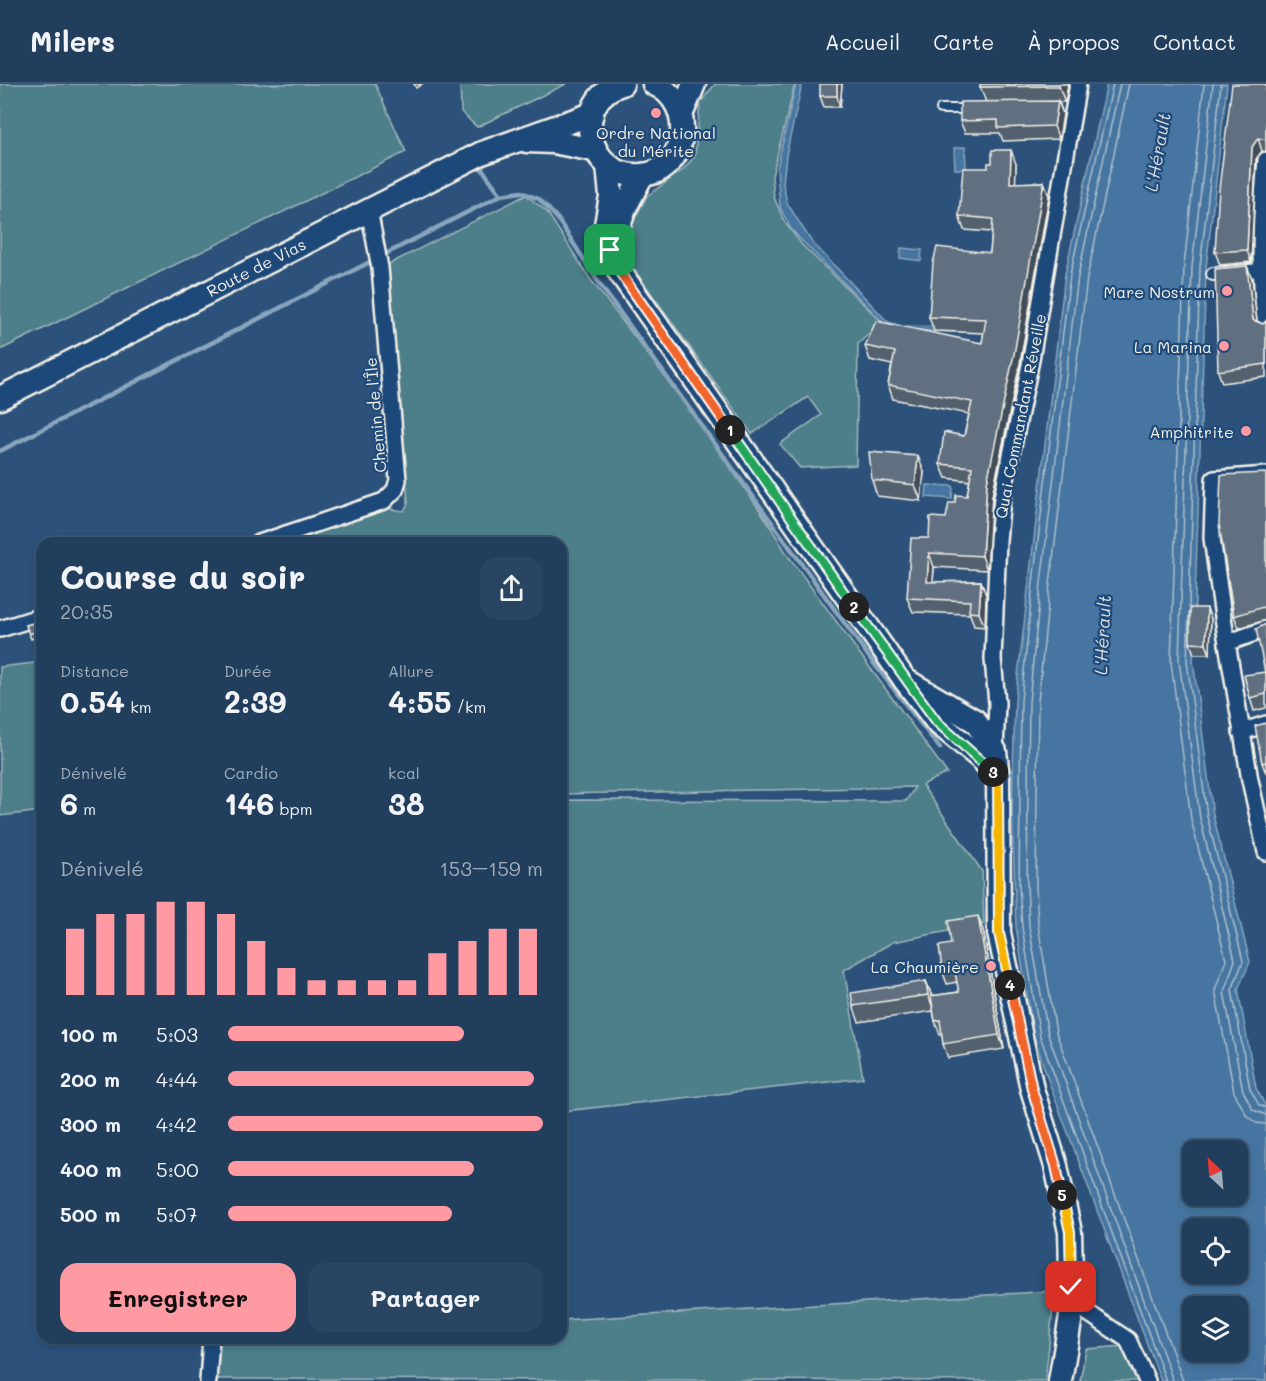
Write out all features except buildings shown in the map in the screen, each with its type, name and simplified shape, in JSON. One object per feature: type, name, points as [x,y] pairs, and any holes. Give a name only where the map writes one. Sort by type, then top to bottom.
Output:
[{"type":"main road","points":[[622,84],[606,92],[592,114],[590,133],[601,158],[611,196],[605,231],[619,271],[905,680],[937,722],[983,760],[998,777]]},
{"type":"main road","points":[[681,115],[694,84]]},
{"type":"main road","points":[[610,250],[625,208],[642,175],[657,170],[674,156],[682,136],[681,115],[672,97],[658,85]]},
{"type":"main road","name":"Route de Vias","points":[[0,398],[482,153],[592,114]]},
{"type":"main road","name":"Route de Vias","points":[[514,140],[553,142],[601,158],[626,174],[642,175]]},
{"type":"main road","points":[[905,680],[975,722],[993,743],[998,777],[999,933],[1032,1089],[1056,1166],[1070,1232],[1072,1310],[1060,1381]]},
{"type":"street","name":"Quai Commandant Réveille","points":[[993,743],[998,704],[993,659],[1002,498],[1030,365],[1069,109],[1078,84]]},
{"type":"street","points":[[1266,160],[1263,270],[1266,327]]},
{"type":"street","name":"Chemin de l'Île","points":[[289,537],[384,501],[395,490],[398,480],[380,261],[379,205]]},
{"type":"street","points":[[1213,274],[1263,270]]},
{"type":"street","points":[[1266,475],[1214,479],[1212,538],[1241,732],[1266,852]]},
{"type":"street","points":[[0,629],[36,618]]},
{"type":"street","points":[[1227,643],[1266,629]]},
{"type":"street","points":[[1241,732],[1266,724]]},
{"type":"street","points":[[952,736],[971,743],[993,743]]},
{"type":"street","points":[[1072,1310],[1085,1311],[1128,1340],[1147,1381]]},
{"type":"street","points":[[208,1381],[211,1344]]},
{"type":"lane","points":[[941,109],[975,109]]},
{"type":"green space","points":[[0,84],[375,84],[406,152],[0,350]]},
{"type":"green space","points":[[460,84],[566,84],[477,127],[461,112]]},
{"type":"green space","points":[[715,84],[795,84],[772,176],[774,197],[784,221],[802,245],[882,322],[858,344],[856,465],[800,468],[780,444],[821,415],[808,397],[752,434],[631,265],[626,252],[630,227],[647,196],[683,170],[695,156],[700,103]]},
{"type":"green space","points":[[526,195],[547,212],[591,280],[686,404],[764,516],[787,554],[947,773],[922,785],[982,871],[984,924],[893,942],[844,970],[863,1078],[567,1111],[567,800],[906,801],[915,787],[567,794],[567,537],[302,537],[383,508],[404,511],[408,503],[387,265]]},
{"type":"green space","points":[[36,663],[36,812],[0,816],[0,667]]},
{"type":"green space","points":[[1055,1291],[1045,1381],[214,1379],[215,1344],[567,1344],[567,1320]]},
{"type":"green space","points":[[1125,1346],[1138,1381],[1080,1381],[1086,1349]]},
{"type":"water","points":[[796,84],[802,84],[786,155],[783,184],[787,203],[811,241],[888,322],[902,326],[956,327],[956,332],[896,329],[887,326],[791,229],[780,207],[777,168]]},
{"type":"water","name":"L'Hérault","points":[[1107,84],[1227,84],[1206,268],[1193,660],[1213,815],[1250,962],[1238,989],[1256,1088],[1266,1107],[1266,1381],[1161,1381],[1049,1082],[1034,1037],[1016,927],[1012,809],[1015,701],[1065,274]]},
{"type":"water","points":[[965,147],[966,169],[955,169],[954,148]]},
{"type":"water","points":[[901,248],[922,250],[921,261],[900,258]]},
{"type":"water","points":[[927,485],[953,486],[952,499],[926,497]]},
{"type":"waterway","points":[[477,162],[501,195]]},
{"type":"waterway","points":[[0,451],[501,195],[521,192],[539,199],[557,218],[603,289],[869,657],[940,748]]},
{"type":"place","name":"Ordre National du Mérite","points":[[656,113]]},
{"type":"place","name":"Mare Nostrum","points":[[1227,291]]},
{"type":"place","name":"La Marina","points":[[1224,346]]},
{"type":"place","name":"Amphitrite","points":[[1246,431]]},
{"type":"place","name":"La Chaumière","points":[[991,966]]},
{"type":"route","points":[[610,250],[619,271],[905,680],[937,722],[983,760],[998,777],[999,933],[1032,1089],[1056,1166],[1070,1232],[1071,1287]]}]
